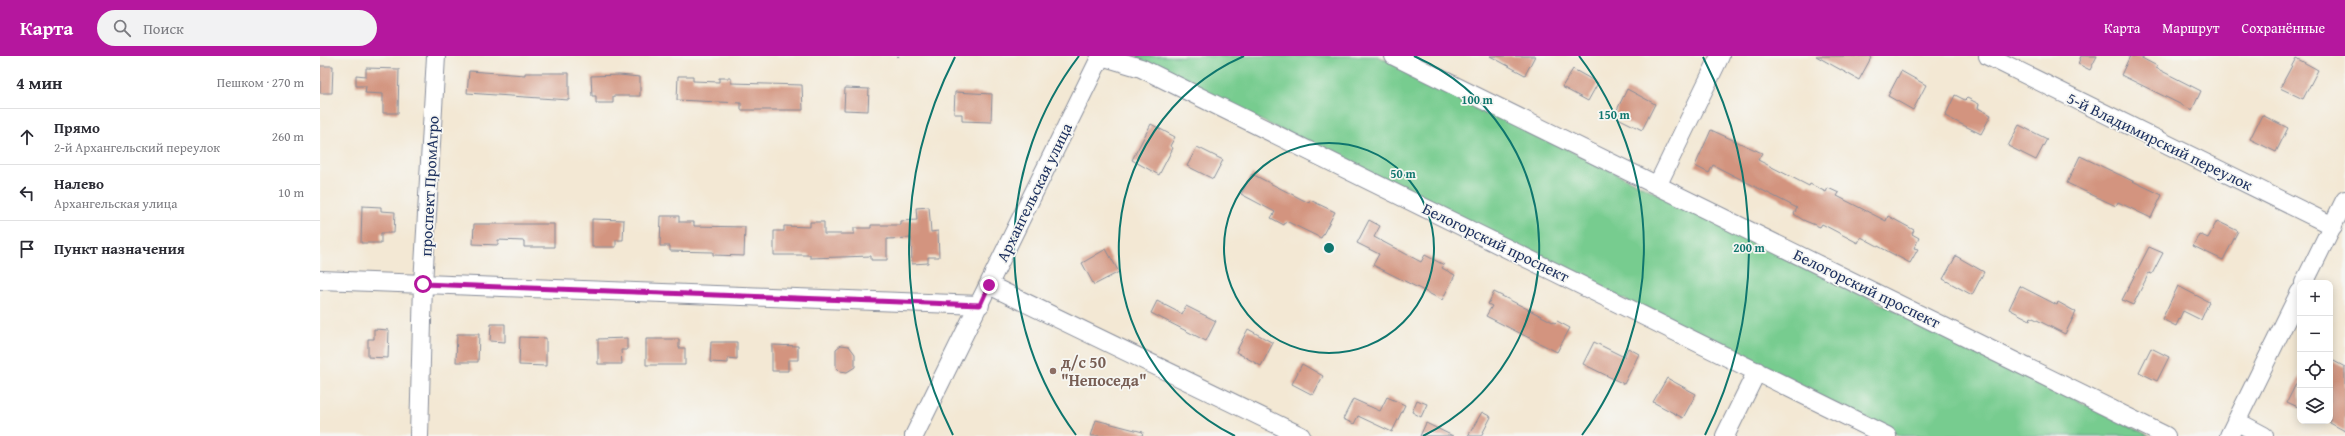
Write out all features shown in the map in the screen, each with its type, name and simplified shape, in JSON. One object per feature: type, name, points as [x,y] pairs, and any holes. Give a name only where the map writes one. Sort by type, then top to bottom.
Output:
[{"type":"street","name":"проспект ПромАгро","points":[[419,436],[423,284],[436,56]]},
{"type":"street","name":"Архангельская улица","points":[[914,436],[980,305],[1101,56]]},
{"type":"street","name":"Белогорский проспект","points":[[1101,56],[1141,68],[1887,436]]},
{"type":"street","name":"Белогорский проспект","points":[[1394,56],[1658,184],[2166,436]]},
{"type":"street","points":[[1658,184],[1720,56]]},
{"type":"street","name":"5-й Владимирский переулок","points":[[1988,56],[2333,226]]},
{"type":"street","points":[[2306,280],[2345,200]]},
{"type":"street","points":[[320,280],[980,305]]},
{"type":"street","points":[[989,285],[1300,436]]},
{"type":"street","points":[[2264,436],[2232,429],[2297,298]]},
{"type":"street","points":[[1725,436],[1757,371]]},
{"type":"green space","points":[[1137,56],[1378,56],[2150,436],[1900,436],[1139,60]]},
{"type":"building","points":[[1490,56],[1535,56],[1525,75]]},
{"type":"building","points":[[1816,56],[1872,56],[1859,80]]},
{"type":"building","points":[[2081,56],[2097,56],[2090,70],[2078,64]]},
{"type":"building","points":[[2130,56],[2138,56],[2157,66],[2156,68],[2201,91],[2192,110],[2121,75]]},
{"type":"building","points":[[2296,58],[2318,70],[2303,99],[2280,88]]},
{"type":"building","points":[[320,66],[333,66],[332,93],[320,93]]},
{"type":"building","points":[[366,68],[399,69],[398,113],[383,113],[383,94],[365,93],[366,86],[356,86],[356,75],[366,76]]},
{"type":"building","points":[[1573,69],[1598,83],[1588,101],[1562,87]]},
{"type":"building","points":[[469,71],[525,75],[525,73],[569,73],[569,100],[467,93]]},
{"type":"building","points":[[1901,71],[1926,85],[1913,110],[1888,96]]},
{"type":"building","points":[[619,75],[640,77],[640,96],[613,96],[613,103],[596,103],[596,96],[592,96],[591,76]]},
{"type":"building","points":[[678,76],[693,76],[693,81],[719,82],[719,78],[731,78],[731,83],[802,85],[803,110],[741,110],[741,103],[677,100]]},
{"type":"building","points":[[845,88],[869,89],[868,111],[844,110]]},
{"type":"building","points":[[1627,89],[1655,104],[1642,130],[1614,116]]},
{"type":"building","points":[[955,92],[992,94],[991,122],[962,121],[962,114],[954,114]]},
{"type":"building","points":[[1955,95],[1965,100],[1967,98],[1979,104],[1978,108],[1991,115],[1981,134],[1945,116]]},
{"type":"building","points":[[2262,115],[2288,128],[2276,152],[2250,139]]},
{"type":"building","points":[[1151,124],[1175,137],[1170,146],[1173,148],[1159,175],[1132,160]]},
{"type":"building","points":[[2019,125],[2047,139],[2036,160],[2008,146]]},
{"type":"building","points":[[1711,130],[1762,153],[1758,160],[1809,186],[1810,184],[1826,192],[1828,188],[1839,193],[1837,196],[1886,221],[1888,216],[1914,230],[1912,234],[1919,238],[1914,248],[1918,249],[1910,263],[1861,237],[1858,243],[1822,224],[1820,227],[1803,220],[1794,214],[1797,208],[1713,165],[1709,173],[1695,166]]},
{"type":"building","points":[[1197,147],[1223,160],[1213,179],[1187,166]]},
{"type":"building","points":[[2080,156],[2162,195],[2151,218],[2118,202],[2116,206],[2067,183]]},
{"type":"building","points":[[1252,174],[1309,203],[1310,200],[1335,212],[1321,238],[1286,221],[1284,225],[1271,218],[1275,212],[1241,194]]},
{"type":"building","points":[[362,206],[381,207],[381,211],[395,212],[394,233],[381,233],[381,243],[361,243]]},
{"type":"building","points":[[929,207],[931,232],[938,231],[939,257],[928,257],[928,263],[912,264],[911,238],[887,239],[887,260],[871,260],[871,256],[810,258],[810,255],[774,255],[774,231],[784,231],[784,226],[810,227],[810,222],[824,222],[824,234],[854,234],[854,228],[871,228],[871,225],[901,225],[901,221],[917,220],[916,208]]},
{"type":"building","points":[[661,216],[679,216],[679,222],[694,222],[694,226],[745,227],[744,256],[713,255],[713,252],[670,251],[670,246],[660,246]]},
{"type":"building","points":[[592,219],[624,220],[623,240],[616,240],[616,247],[592,247]]},
{"type":"building","points":[[1369,220],[1380,226],[1374,237],[1421,262],[1425,255],[1444,265],[1442,268],[1455,275],[1442,300],[1373,265],[1379,254],[1357,243]]},
{"type":"building","points":[[2217,221],[2238,231],[2223,260],[2193,246],[2199,234],[2208,238]]},
{"type":"building","points":[[474,224],[554,224],[554,247],[524,247],[524,241],[498,240],[498,245],[473,244]]},
{"type":"building","points":[[2149,247],[2163,253],[2152,274],[2149,273],[2133,305],[2122,300]]},
{"type":"building","points":[[1106,249],[1119,272],[1094,285],[1082,263]]},
{"type":"building","points":[[1956,256],[1984,272],[1972,295],[1943,279]]},
{"type":"building","points":[[2020,286],[2057,305],[2058,302],[2076,312],[2065,334],[2031,317],[2030,320],[2009,309]]},
{"type":"building","points":[[2178,286],[2209,302],[2201,320],[2183,311],[2176,326],[2162,319]]},
{"type":"building","points":[[1494,292],[1555,323],[1557,321],[1570,328],[1557,352],[1486,316],[1492,306],[1488,304]]},
{"type":"building","points":[[1157,301],[1182,314],[1186,306],[1216,321],[1206,341],[1151,313]]},
{"type":"building","points":[[491,324],[505,324],[505,342],[490,341]]},
{"type":"building","points":[[374,329],[389,330],[388,358],[368,357],[368,339],[374,339]]},
{"type":"building","points":[[1248,329],[1273,343],[1261,366],[1236,352]]},
{"type":"building","points":[[457,334],[479,334],[478,362],[456,362]]},
{"type":"building","points":[[520,337],[546,338],[546,366],[519,365]]},
{"type":"building","points":[[627,338],[627,350],[621,350],[622,364],[598,364],[598,339]]},
{"type":"building","points":[[646,339],[679,339],[679,348],[685,348],[685,365],[646,365]]},
{"type":"building","points":[[711,342],[737,342],[737,359],[728,358],[728,363],[710,362]]},
{"type":"building","points":[[1594,342],[1624,357],[1628,348],[1639,354],[1624,384],[1583,364]]},
{"type":"building","points":[[772,345],[798,346],[798,360],[788,360],[788,371],[772,371]]},
{"type":"building","points":[[841,345],[849,346],[855,354],[855,367],[847,372],[840,371],[836,367],[836,349]]},
{"type":"building","points":[[2151,348],[2169,357],[2157,381],[2139,372]]},
{"type":"building","points":[[2333,361],[2345,367],[2345,431],[2332,424]]},
{"type":"building","points":[[1302,364],[1323,376],[1313,395],[1292,384]]},
{"type":"building","points":[[1667,378],[1696,394],[1683,418],[1653,402]]},
{"type":"building","points":[[2297,382],[2297,407],[2287,402]]},
{"type":"building","points":[[1387,397],[1405,405],[1392,432],[1358,416],[1354,424],[1343,419],[1353,399],[1380,411]]},
{"type":"building","points":[[1417,400],[1427,404],[1421,417],[1412,412]]},
{"type":"building","points":[[1482,412],[1491,417],[1481,436],[1468,436]]},
{"type":"building","points":[[1096,420],[1143,432],[1142,436],[1091,436]]},
{"type":"building","points":[[1426,423],[1453,436],[1420,436]]},
{"type":"place","name":"д/с 50 \"Непоседа\"","points":[[1053,371]]},
{"type":"route","points":[[423,284],[980,305],[989,285]]}]
